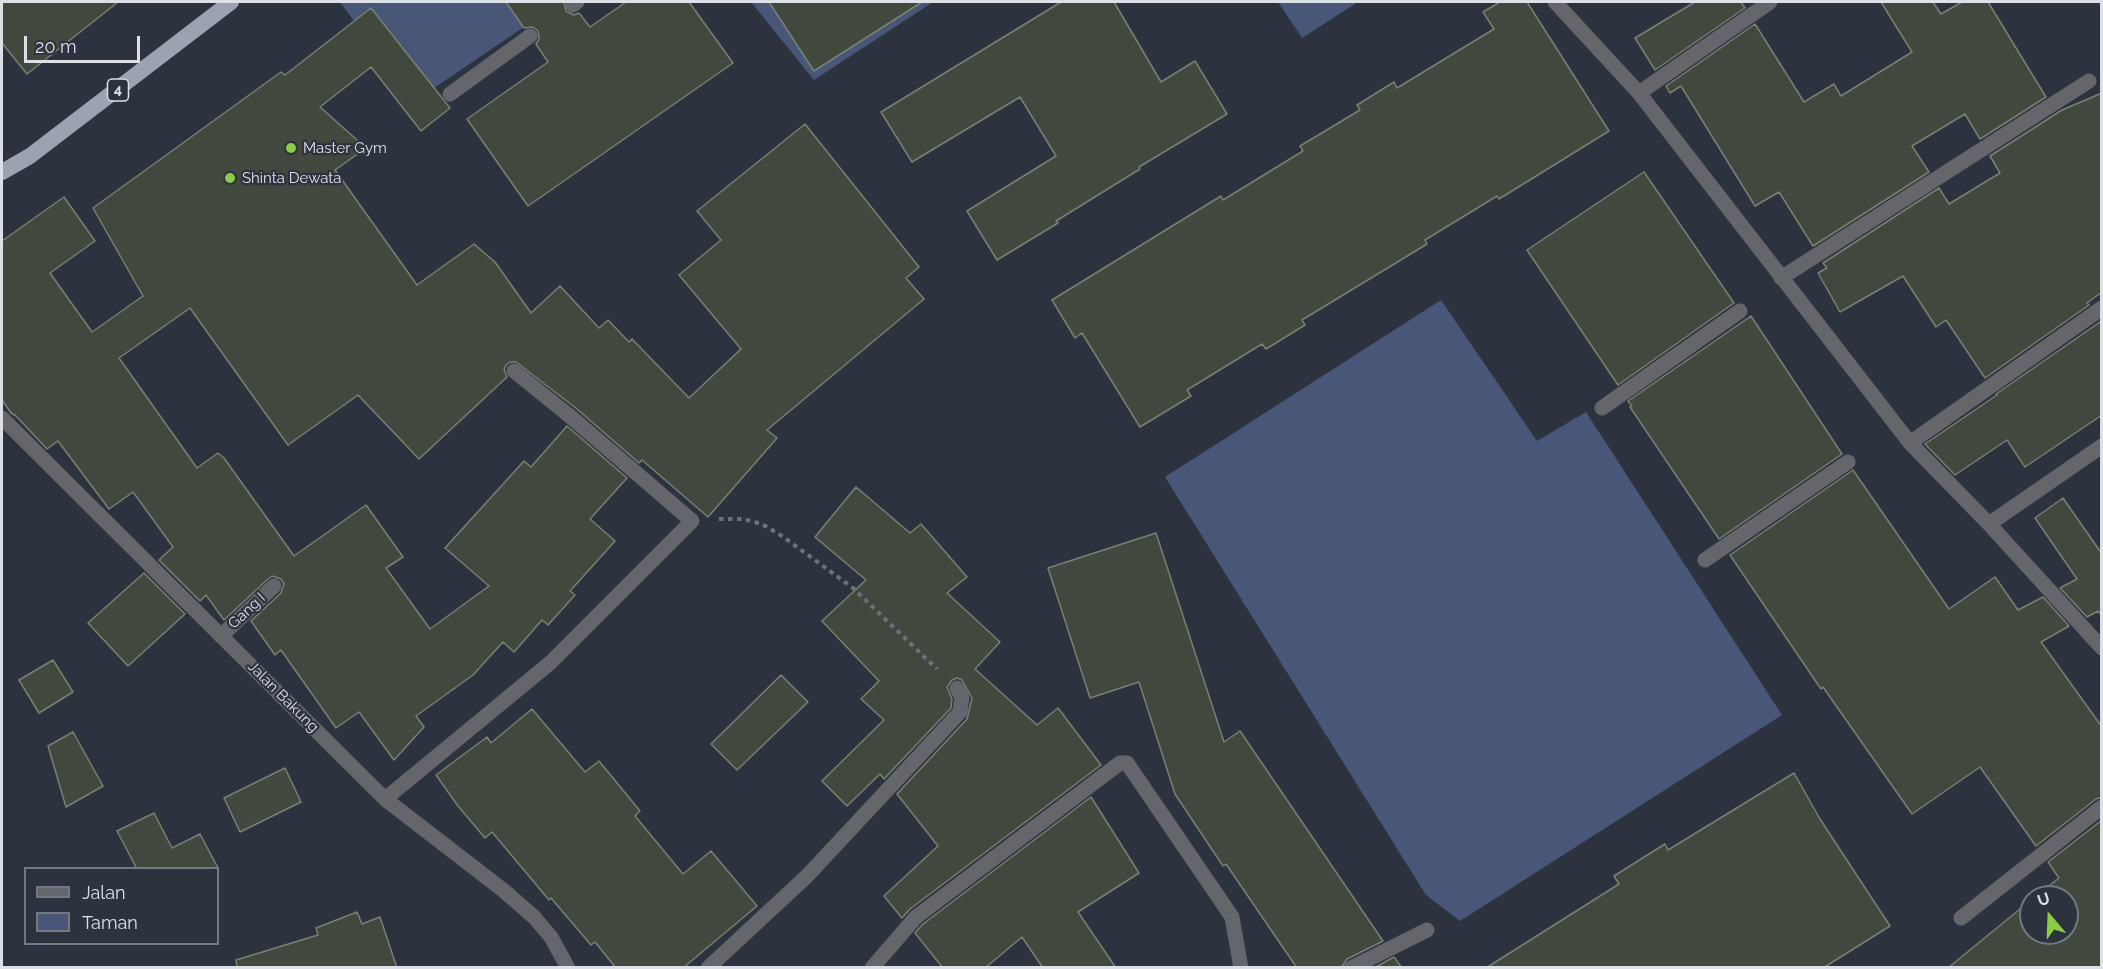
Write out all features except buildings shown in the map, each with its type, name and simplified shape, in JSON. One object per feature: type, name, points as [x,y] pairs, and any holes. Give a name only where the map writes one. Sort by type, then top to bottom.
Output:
[{"type":"highway","name":"4","points":[[2,172],[30,156],[231,2]]},
{"type":"street","points":[[1555,2],[1639,93],[1910,443],[1989,524],[2102,648]]},
{"type":"street","points":[[1639,93],[1770,2]]},
{"type":"street","points":[[450,94],[530,36]]},
{"type":"street","points":[[1781,278],[2089,81]]},
{"type":"street","points":[[1910,443],[2102,308]]},
{"type":"street","points":[[1602,408],[1740,311]]},
{"type":"street","points":[[384,799],[550,663],[692,521],[514,371]]},
{"type":"street","name":"Jalan Bakung","points":[[2,418],[384,799],[503,890],[534,917],[551,937],[568,968]]},
{"type":"street","points":[[1989,524],[2102,446]]},
{"type":"street","points":[[1705,560],[1848,462]]},
{"type":"street","name":"Gang I","points":[[221,636],[274,586]]},
{"type":"street","points":[[708,968],[807,876],[960,712],[962,697],[957,688]]},
{"type":"street","points":[[872,968],[916,917],[1119,763],[1127,763],[1232,917],[1241,968]]},
{"type":"street","points":[[1961,918],[2102,807]]},
{"type":"street","points":[[1352,968],[1427,930]]},
{"type":"path","points":[[692,521],[742,519],[762,524],[782,536],[853,588],[957,688]]},
{"type":"green space","points":[[340,2],[561,2],[434,88],[371,8],[354,21]]},
{"type":"green space","points":[[751,2],[933,2],[814,80]]},
{"type":"green space","points":[[1278,2],[1358,2],[1302,38]]},
{"type":"green space","points":[[1441,300],[1537,441],[1586,412],[1782,715],[1460,921],[1426,895],[1165,477]]},
{"type":"place","name":"Master Gym","points":[[291,148]]},
{"type":"place","name":"Shinta Dewata","points":[[230,178]]}]
